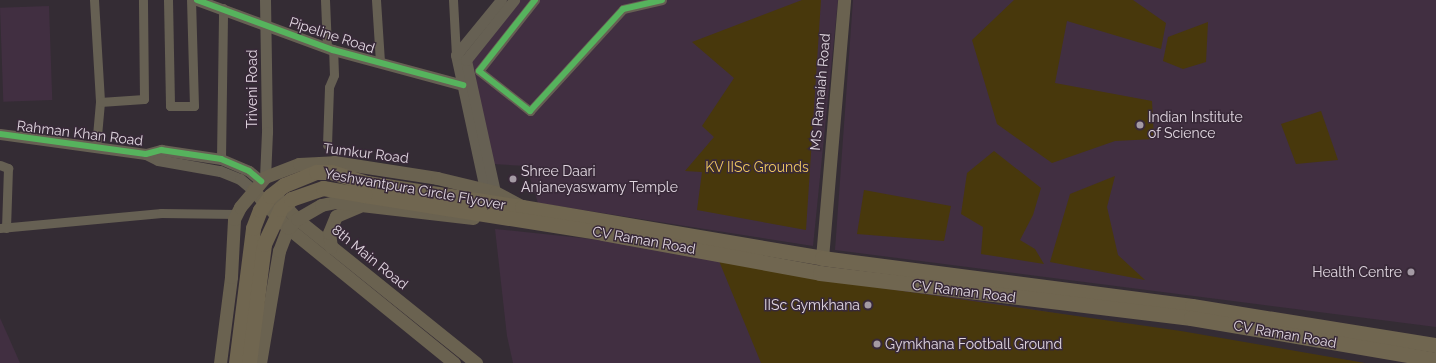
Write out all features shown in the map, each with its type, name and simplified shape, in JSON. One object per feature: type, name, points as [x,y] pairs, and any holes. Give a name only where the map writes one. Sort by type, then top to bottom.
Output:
[{"type":"highway","name":"Yeshwantpura Circle Flyover","points":[[236,363],[253,228],[260,210],[270,196],[284,185],[316,172],[331,172],[364,195],[522,207]]},
{"type":"highway","name":"Yeshwantpura Circle Flyover","points":[[249,363],[264,244],[280,209],[291,199],[323,188],[493,214]]},
{"type":"highway","name":"CV Raman Road","points":[[522,207],[822,258],[1192,306],[1436,345]]},
{"type":"highway","name":"CV Raman Road","points":[[493,214],[820,273],[1191,318],[1436,360]]},
{"type":"main road","name":"MS Ramaiah Road","points":[[822,258],[844,0]]},
{"type":"main road","name":"Tumkur Road","points":[[260,182],[302,164],[334,162],[437,178],[490,191],[522,207]]},
{"type":"main road","points":[[344,202],[348,165]]},
{"type":"main road","points":[[220,363],[231,277],[232,234],[237,214],[260,182]]},
{"type":"main road","name":"8th Main Road","points":[[260,182],[292,223],[454,363]]},
{"type":"main road","points":[[260,363],[279,251],[292,223],[321,205],[344,202],[364,195]]},
{"type":"main road","points":[[331,247],[329,233],[336,216],[364,195]]},
{"type":"main road","name":"8th Main Road","points":[[292,223],[331,247],[476,363]]},
{"type":"main road","points":[[428,342],[436,331]]},
{"type":"street","points":[[94,0],[100,102],[96,147]]},
{"type":"street","points":[[100,102],[144,98],[144,0]]},
{"type":"street","points":[[168,0],[170,106],[194,106],[191,0]]},
{"type":"street","name":"Pipeline Road","points":[[196,0],[223,8],[330,49],[463,85]]},
{"type":"street","name":"Triveni Road","points":[[260,182],[266,25],[265,0]]},
{"type":"street","points":[[325,0],[334,75],[329,87],[326,145]]},
{"type":"street","points":[[376,0],[380,62]]},
{"type":"street","points":[[453,0],[461,57],[463,85],[490,191]]},
{"type":"street","points":[[490,191],[461,57],[501,0]]},
{"type":"street","points":[[461,57],[514,0]]},
{"type":"street","points":[[535,0],[479,71],[530,111],[623,4],[662,0]]},
{"type":"street","points":[[221,159],[223,8]]},
{"type":"street","name":"Rahman Khan Road","points":[[0,134],[146,154],[161,150],[221,159],[249,171]]},
{"type":"street","points":[[146,154],[158,160],[220,172],[240,179],[260,182]]},
{"type":"street","points":[[0,165],[8,168],[3,228],[161,213],[237,214]]},
{"type":"street","name":"8th Main Road","points":[[249,171],[260,182]]},
{"type":"shaded area","points":[[520,0],[838,0],[813,246],[538,203],[526,166],[493,164],[470,63]]},
{"type":"shaded area","name":"Indian Institute of Science","points":[[853,0],[1436,0],[1436,327],[835,250]]},
{"type":"shaded area","points":[[49,6],[52,100],[3,102],[0,8]]},
{"type":"shaded area","points":[[495,229],[601,240],[1365,363],[513,363],[507,336]]},
{"type":"shaded area","points":[[0,318],[9,338],[20,363],[0,363]]},
{"type":"green space","name":"KV IISc Grounds","points":[[802,0],[821,0],[806,230],[697,210],[702,172],[685,171],[714,137],[702,126],[734,78],[692,42]]},
{"type":"green space","points":[[1014,0],[1133,0],[1166,23],[1161,49],[1067,21],[1055,83],[1152,101],[1154,139],[1115,141],[1052,163],[997,124],[972,40]]},
{"type":"green space","points":[[1208,22],[1206,62],[1183,69],[1163,61],[1168,37]]},
{"type":"green space","points":[[1321,111],[1338,160],[1296,164],[1281,124]]},
{"type":"green space","points":[[994,151],[1041,188],[1033,215],[1020,240],[1035,249],[1044,264],[981,254],[983,227],[961,214],[967,173]]},
{"type":"green space","points":[[1115,176],[1107,207],[1118,255],[1145,280],[1050,262],[1070,194]]},
{"type":"green space","points":[[864,190],[951,206],[944,241],[857,234]]},
{"type":"green space","name":"IISc Gymkhana","points":[[719,261],[819,279],[1181,331],[1365,363],[761,363]]},
{"type":"cycle path","points":[[197,0],[333,50],[463,85]]},
{"type":"cycle path","points":[[535,0],[479,71],[530,111],[623,9],[662,0]]},
{"type":"cycle path","points":[[0,134],[146,154],[161,150],[221,159],[249,171],[261,181]]},
{"type":"place","name":"Indian Institute of Science","points":[[1140,125]]},
{"type":"place","name":"Shree Daari Anjaneyaswamy Temple","points":[[513,179]]},
{"type":"place","name":"Health Centre","points":[[1411,272]]},
{"type":"place","name":"IISc Gymkhana","points":[[868,305]]},
{"type":"place","name":"Gymkhana Football Ground","points":[[877,344]]}]
